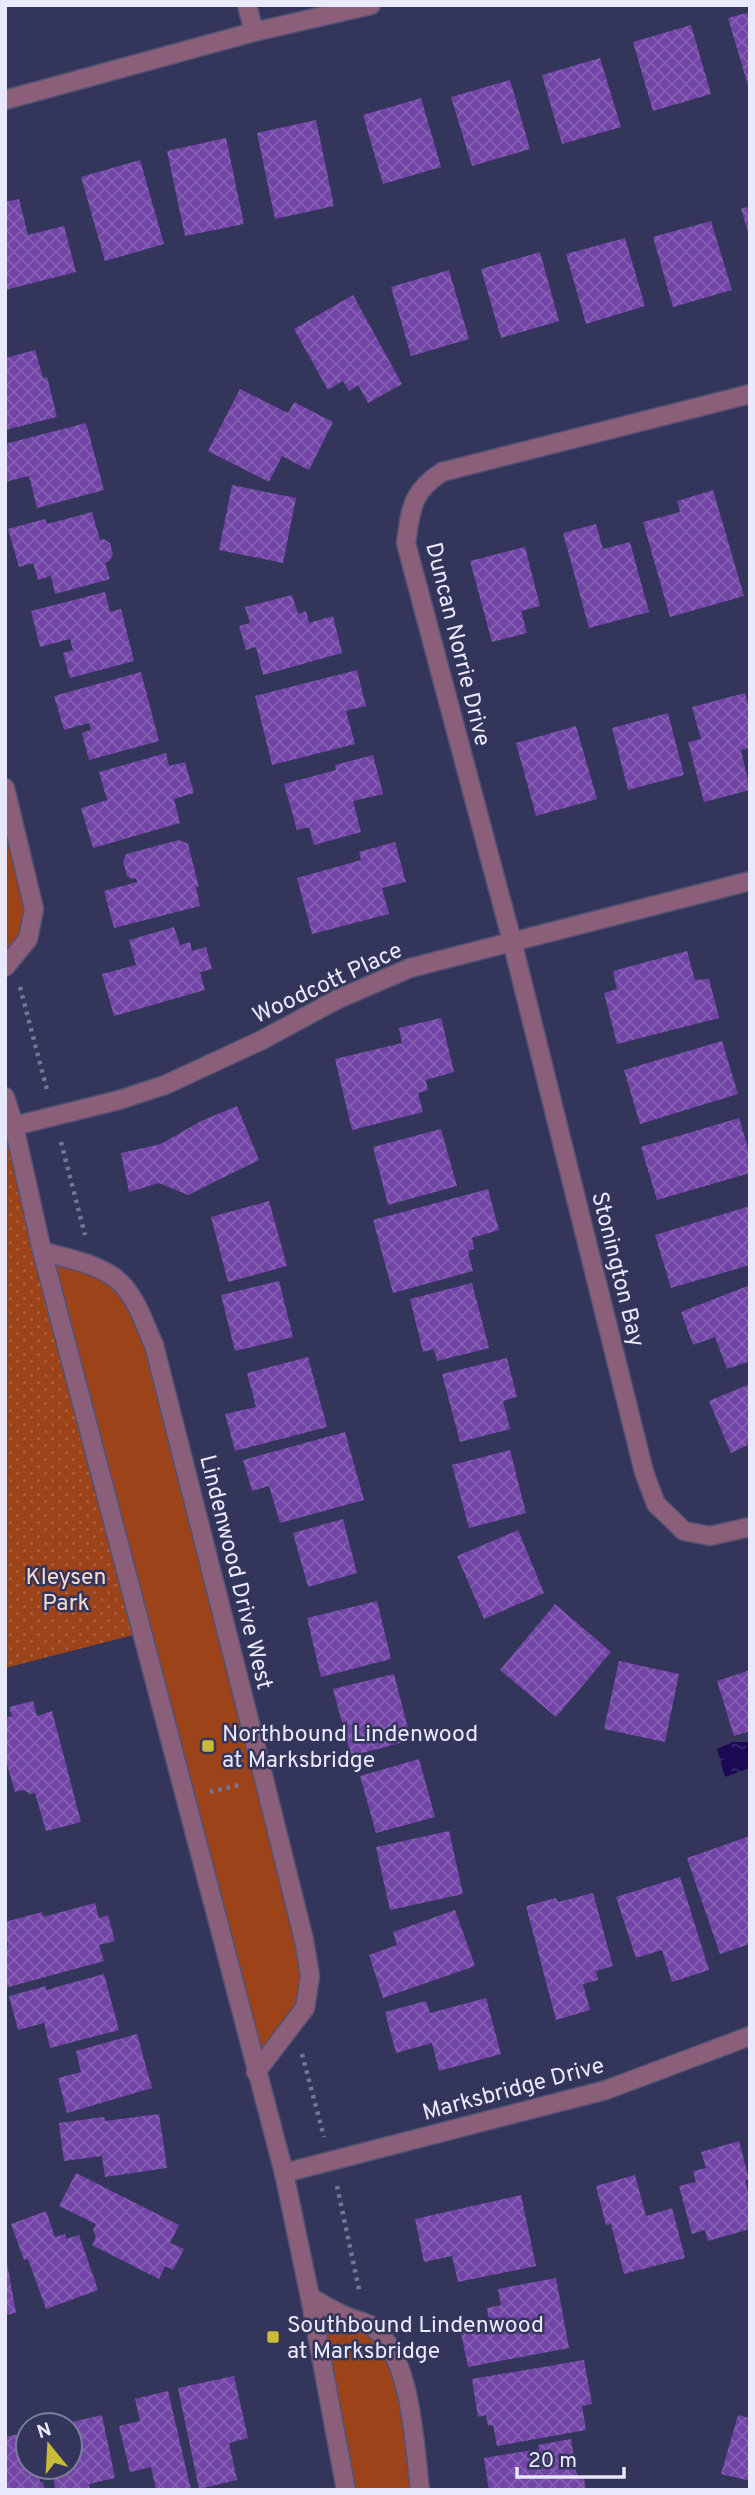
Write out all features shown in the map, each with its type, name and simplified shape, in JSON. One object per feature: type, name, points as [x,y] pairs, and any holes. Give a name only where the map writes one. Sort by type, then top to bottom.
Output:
[{"type":"street","points":[[247,5],[254,32]]},
{"type":"street","points":[[5,100],[254,32],[371,5]]},
{"type":"street","name":"Duncan Norrie Drive","points":[[512,942],[406,543],[412,508],[424,483],[442,472],[750,394]]},
{"type":"street","points":[[5,788],[29,879],[34,909],[28,939],[5,967]]},
{"type":"street","name":"Woodcott Place","points":[[14,1126],[119,1100],[165,1085],[262,1040],[338,999],[410,968],[750,881]]},
{"type":"street","name":"Stonington Bay","points":[[512,942],[644,1472],[656,1504],[684,1531],[710,1536],[750,1527]]},
{"type":"street","points":[[5,1097],[42,1251],[184,1799],[284,2173],[346,2490]]},
{"type":"street","name":"Lindenwood Drive West","points":[[42,1251],[99,1268],[116,1278],[128,1291],[154,1345],[304,1940],[310,1976],[305,2008],[256,2072]]},
{"type":"street","name":"Marksbridge Drive","points":[[284,2173],[606,2090],[750,2036]]},
{"type":"street","points":[[310,2297],[347,2317],[372,2326],[388,2345],[408,2399],[420,2490]]},
{"type":"path","points":[[184,1799],[264,1779]]},
{"type":"path","points":[[301,2048],[324,2134]]},
{"type":"path","points":[[337,2188],[362,2302]]},
{"type":"green space","points":[[5,788],[34,909],[5,967]]},
{"type":"green space","name":"Kleysen Park","points":[[5,1097],[141,1633],[5,1668]]},
{"type":"green space","points":[[42,1251],[99,1268],[142,1316],[304,1940],[305,2008],[256,2072]]},
{"type":"green space","points":[[310,2297],[388,2345],[420,2490],[346,2490]]},
{"type":"water","points":[[733,1742],[750,1742],[750,1768],[725,1777],[717,1749]]},
{"type":"building","points":[[750,12],[750,89],[749,89],[728,18]]},
{"type":"building","points":[[691,25],[711,94],[653,111],[633,42]]},
{"type":"building","points":[[600,58],[621,127],[562,144],[542,75]]},
{"type":"building","points":[[510,80],[530,149],[472,166],[451,97]]},
{"type":"building","points":[[421,98],[441,167],[383,184],[363,115]]},
{"type":"building","points":[[316,120],[334,206],[275,219],[257,133]]},
{"type":"building","points":[[226,138],[244,224],[185,236],[167,151]]},
{"type":"building","points":[[140,160],[164,244],[105,261],[81,177]]},
{"type":"building","points":[[19,199],[28,235],[64,226],[76,272],[5,290],[5,202]]},
{"type":"building","points":[[750,206],[750,235],[749,235],[741,209]]},
{"type":"building","points":[[711,221],[732,290],[673,307],[653,237]]},
{"type":"building","points":[[625,238],[645,306],[586,324],[566,254]]},
{"type":"building","points":[[540,252],[559,321],[501,338],[481,269]]},
{"type":"building","points":[[449,270],[469,339],[411,356],[391,287]]},
{"type":"building","points":[[353,295],[402,384],[368,403],[358,385],[349,391],[343,381],[328,390],[294,329]]},
{"type":"building","points":[[35,350],[43,378],[47,377],[57,417],[5,430],[5,358]]},
{"type":"building","points":[[240,389],[288,413],[294,402],[333,422],[309,470],[282,456],[269,482],[208,451]]},
{"type":"building","points":[[86,423],[104,490],[37,508],[29,476],[5,482],[5,444]]},
{"type":"building","points":[[232,485],[296,498],[283,563],[219,550]]},
{"type":"building","points":[[713,490],[744,596],[670,617],[643,522],[680,512],[677,501]]},
{"type":"building","points":[[92,512],[100,540],[104,539],[110,543],[113,555],[105,563],[110,579],[55,594],[51,576],[38,580],[33,563],[19,567],[8,529],[45,519],[47,524]]},
{"type":"building","points":[[596,524],[603,549],[630,542],[649,612],[589,628],[563,533]]},
{"type":"building","points":[[525,547],[540,606],[521,611],[527,633],[492,642],[470,561]]},
{"type":"building","points":[[105,592],[110,612],[121,609],[134,661],[70,678],[63,653],[73,650],[70,639],[40,647],[31,611]]},
{"type":"building","points":[[292,595],[298,614],[306,611],[309,623],[333,616],[342,653],[263,675],[256,647],[246,650],[239,626],[250,623],[245,607]]},
{"type":"building","points":[[357,670],[366,706],[346,711],[355,744],[272,765],[255,696]]},
{"type":"building","points":[[141,672],[159,741],[89,760],[82,733],[91,730],[89,723],[64,730],[54,696]]},
{"type":"building","points":[[745,693],[750,713],[750,748],[741,750],[750,790],[704,802],[688,742],[701,739],[692,707]]},
{"type":"building","points":[[668,713],[684,775],[628,790],[612,728]]},
{"type":"building","points":[[576,726],[597,799],[536,816],[516,743]]},
{"type":"building","points":[[166,753],[169,766],[185,762],[194,793],[174,799],[180,823],[93,848],[81,808],[107,800],[99,772]]},
{"type":"building","points":[[373,755],[383,794],[353,801],[361,832],[314,845],[309,827],[297,830],[284,784],[336,770],[335,765]]},
{"type":"building","points":[[179,840],[188,844],[199,887],[196,887],[200,906],[114,928],[104,891],[137,882],[136,878],[127,876],[123,861],[126,854]]},
{"type":"building","points":[[395,842],[406,882],[382,888],[389,914],[312,934],[297,878],[361,860],[359,852]]},
{"type":"building","points":[[174,927],[180,945],[190,942],[192,951],[206,947],[212,969],[200,972],[205,990],[114,1016],[102,974],[136,965],[129,940]]},
{"type":"building","points":[[687,951],[695,980],[709,979],[719,1018],[617,1044],[604,993],[617,989],[613,971]]},
{"type":"building","points":[[441,1018],[454,1072],[426,1080],[428,1090],[418,1093],[423,1112],[352,1130],[335,1059],[402,1043],[399,1028]]},
{"type":"building","points":[[722,1041],[738,1094],[640,1124],[624,1070]]},
{"type":"building","points":[[237,1106],[259,1160],[188,1195],[159,1183],[129,1192],[121,1153],[161,1144],[201,1121]]},
{"type":"building","points":[[739,1118],[750,1155],[750,1173],[657,1200],[641,1147]]},
{"type":"building","points":[[441,1129],[457,1186],[388,1205],[373,1147]]},
{"type":"building","points":[[488,1189],[499,1230],[472,1238],[474,1249],[468,1251],[473,1271],[393,1293],[373,1220]]},
{"type":"building","points":[[269,1201],[287,1266],[228,1282],[211,1217]]},
{"type":"building","points":[[750,1206],[750,1265],[671,1288],[655,1235]]},
{"type":"building","points":[[279,1281],[293,1337],[235,1351],[221,1295]]},
{"type":"building","points":[[472,1283],[489,1348],[437,1361],[434,1349],[423,1352],[410,1299]]},
{"type":"building","points":[[750,1285],[750,1361],[727,1369],[715,1337],[693,1345],[681,1312]]},
{"type":"building","points":[[308,1357],[327,1427],[235,1451],[225,1414],[256,1407],[247,1373]]},
{"type":"building","points":[[507,1358],[517,1397],[503,1401],[510,1429],[460,1442],[442,1374]]},
{"type":"building","points":[[750,1384],[750,1444],[731,1453],[709,1401]]},
{"type":"building","points":[[345,1432],[364,1500],[280,1523],[269,1486],[252,1491],[243,1460]]},
{"type":"building","points":[[510,1450],[526,1513],[469,1528],[452,1465]]},
{"type":"building","points":[[343,1519],[357,1573],[308,1587],[293,1533]]},
{"type":"building","points":[[518,1530],[544,1593],[484,1619],[457,1556]]},
{"type":"building","points":[[377,1601],[391,1659],[321,1677],[307,1618]]},
{"type":"building","points":[[555,1604],[611,1652],[556,1717],[500,1670]]},
{"type":"building","points":[[619,1661],[679,1674],[665,1742],[604,1729]]},
{"type":"building","points":[[750,1670],[750,1731],[734,1736],[717,1681]]},
{"type":"building","points":[[394,1674],[411,1740],[351,1756],[333,1689]]},
{"type":"building","points":[[33,1701],[37,1716],[52,1711],[81,1822],[46,1831],[35,1793],[30,1794],[24,1790],[15,1792],[5,1757],[5,1718],[12,1716],[9,1707]]},
{"type":"building","points":[[419,1759],[435,1817],[376,1833],[360,1776]]},
{"type":"building","points":[[449,1831],[463,1894],[390,1910],[376,1847]]},
{"type":"building","points":[[750,1836],[750,1944],[720,1954],[687,1858]]},
{"type":"building","points":[[680,1877],[709,1970],[672,1982],[662,1950],[636,1958],[616,1897]]},
{"type":"building","points":[[593,1893],[613,1966],[596,1971],[598,1980],[583,1984],[590,2010],[556,2020],[526,1906],[556,1898],[558,1902]]},
{"type":"building","points":[[95,1903],[99,1918],[108,1915],[115,1941],[99,1945],[104,1961],[5,1988],[5,1946],[8,1946],[5,1922],[42,1912],[43,1917]]},
{"type":"building","points":[[455,1910],[475,1966],[383,1998],[369,1955],[397,1945],[393,1932]]},
{"type":"building","points":[[104,1974],[119,2030],[50,2048],[44,2023],[18,2030],[9,1996],[46,1986],[46,1990]]},
{"type":"building","points":[[486,1998],[501,2054],[439,2071],[432,2043],[396,2053],[385,2012],[426,2001],[430,2013]]},
{"type":"building","points":[[137,2034],[152,2088],[67,2113],[58,2078],[81,2072],[76,2051]]},
{"type":"building","points":[[159,2114],[167,2168],[105,2177],[102,2156],[64,2161],[59,2123],[104,2117],[105,2121]]},
{"type":"building","points":[[739,2141],[749,2179],[745,2180],[750,2200],[750,2229],[708,2241],[705,2230],[692,2234],[679,2186],[696,2182],[693,2171],[706,2168],[701,2152]]},
{"type":"building","points":[[76,2173],[179,2225],[170,2243],[184,2249],[173,2270],[165,2266],[159,2279],[92,2245],[96,2237],[93,2230],[96,2224],[59,2206]]},
{"type":"building","points":[[635,2175],[646,2216],[672,2208],[685,2258],[624,2274],[611,2224],[606,2225],[596,2186]]},
{"type":"building","points":[[521,2195],[536,2266],[458,2282],[452,2256],[424,2262],[415,2219]]},
{"type":"building","points":[[46,2211],[55,2237],[65,2234],[66,2239],[79,2235],[98,2290],[46,2309],[28,2259],[24,2260],[11,2224]]},
{"type":"building","points":[[7,2263],[16,2313],[5,2315],[5,2264]]},
{"type":"building","points":[[556,2278],[569,2348],[468,2367],[460,2328],[489,2322],[487,2308],[501,2305],[498,2289]]},
{"type":"building","points":[[584,2360],[592,2404],[582,2406],[586,2430],[497,2446],[493,2425],[488,2426],[486,2415],[478,2417],[472,2379]]},
{"type":"building","points":[[234,2376],[248,2438],[229,2443],[237,2480],[199,2489],[178,2388]]},
{"type":"building","points":[[168,2391],[191,2490],[156,2490],[151,2467],[130,2472],[119,2426],[140,2421],[135,2399]]},
{"type":"building","points":[[102,2415],[115,2478],[89,2484],[90,2490],[55,2490],[54,2481],[84,2481],[84,2419]]},
{"type":"building","points":[[738,2415],[750,2418],[750,2481],[721,2474]]},
{"type":"building","points":[[14,2435],[14,2481],[40,2481],[43,2482],[45,2490],[5,2490],[5,2437]]},
{"type":"building","points":[[571,2439],[577,2475],[584,2479],[586,2490],[489,2490],[484,2458],[539,2449],[538,2445]]},
{"type":"place","name":"Northbound Lindenwood at Marksbridge","points":[[208,1746]]},
{"type":"place","name":"Southbound Lindenwood at Marksbridge","points":[[273,2337]]}]
